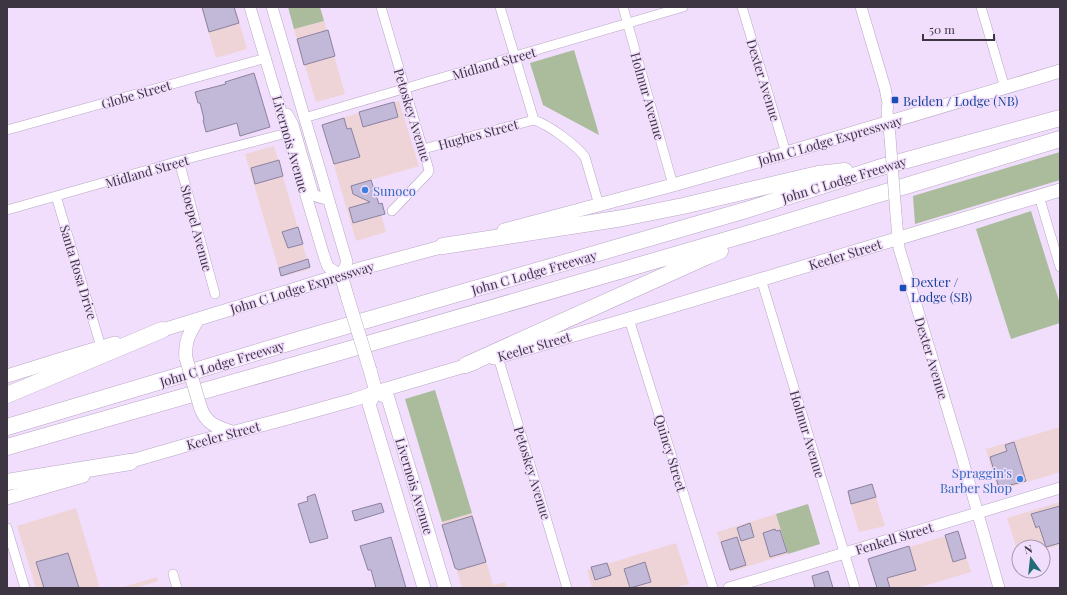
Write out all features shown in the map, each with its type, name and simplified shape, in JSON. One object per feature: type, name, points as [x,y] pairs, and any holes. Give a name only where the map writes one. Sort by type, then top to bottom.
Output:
[{"type":"highway","name":"John C Lodge Freeway","points":[[7,427],[298,340],[739,212],[878,168],[1060,118]]},
{"type":"highway","name":"John C Lodge Freeway","points":[[7,447],[348,350],[803,217],[1060,139]]},
{"type":"highway","points":[[443,246],[623,218],[683,206],[818,174],[878,168]]},
{"type":"highway","points":[[466,365],[708,256],[759,237],[803,217]]},
{"type":"highway","points":[[7,395],[162,330]]},
{"type":"highway","points":[[7,482],[130,462]]},
{"type":"main road","name":"John C Lodge Expressway","points":[[7,376],[370,266],[673,186],[1060,72]]},
{"type":"main road","name":"Keeler Street","points":[[7,498],[232,432],[353,400],[466,365],[629,319],[1060,190]]},
{"type":"main road","name":"Livernois Avenue","points":[[341,275],[376,392],[369,404],[424,588]]},
{"type":"main road","points":[[198,319],[186,343],[185,350],[202,414],[206,420],[213,425],[232,432]]},
{"type":"main road","name":"Livernois Avenue","points":[[376,392],[388,398],[445,588]]},
{"type":"main road","points":[[396,492],[406,490],[410,495],[438,588]]},
{"type":"street","name":"Livernois Avenue","points":[[250,7],[328,267],[341,275],[347,262],[272,7]]},
{"type":"street","name":"Petoskey Avenue","points":[[381,7],[429,170],[428,173],[392,211]]},
{"type":"street","points":[[500,7],[534,120],[557,132],[581,151],[585,157],[599,205]]},
{"type":"street","name":"Holmur Avenue","points":[[623,7],[673,186]]},
{"type":"street","name":"Midland Street","points":[[304,118],[683,7]]},
{"type":"street","name":"Dexter Avenue","points":[[742,7],[786,153]]},
{"type":"street","name":"Dexter Avenue","points":[[861,7],[888,103],[887,111],[899,248],[999,588]]},
{"type":"street","points":[[981,7],[1005,88]]},
{"type":"street","name":"Globe Street","points":[[7,130],[266,58]]},
{"type":"street","points":[[276,92],[293,125],[313,194],[316,197],[328,199]]},
{"type":"street","name":"Hughes Street","points":[[423,149],[534,120]]},
{"type":"street","name":"Midland Street","points":[[7,210],[179,161],[287,133]]},
{"type":"street","name":"Stoepel Avenue","points":[[179,161],[215,294]]},
{"type":"street","name":"Santa Rosa Drive","points":[[56,196],[102,347]]},
{"type":"street","points":[[1039,196],[1060,268]]},
{"type":"street","name":"Holmur Avenue","points":[[762,279],[855,588]]},
{"type":"street","name":"Quincy Street","points":[[629,319],[714,588]]},
{"type":"street","name":"Petoskey Avenue","points":[[498,357],[567,588]]},
{"type":"street","name":"Fenkell Street","points":[[729,588],[1060,488]]},
{"type":"street","points":[[7,528],[25,588]]},
{"type":"street","points":[[173,574],[177,588]]},
{"type":"shaded area","points":[[201,7],[235,7],[247,49],[216,58]]},
{"type":"shaded area","points":[[324,21],[345,94],[316,102],[294,29]]},
{"type":"shaded area","points":[[399,101],[419,166],[371,180],[386,232],[356,241],[322,124]]},
{"type":"shaded area","points":[[274,146],[310,269],[281,277],[245,154]]},
{"type":"shaded area","points":[[1060,427],[1060,472],[998,491],[986,449]]},
{"type":"shaded area","points":[[872,484],[885,526],[859,532],[847,492]]},
{"type":"shaded area","points":[[1060,502],[1060,545],[1051,548],[1051,539],[1014,539],[1007,518]]},
{"type":"shaded area","points":[[76,508],[100,588],[36,588],[17,526]]},
{"type":"shaded area","points":[[472,513],[493,585],[505,582],[507,588],[462,588],[442,522]]},
{"type":"shaded area","points":[[776,514],[788,554],[730,572],[717,532]]},
{"type":"shaded area","points":[[959,532],[971,572],[917,588],[878,588],[869,559]]},
{"type":"shaded area","points":[[676,543],[689,584],[675,588],[592,588],[587,570]]},
{"type":"shaded area","points":[[157,577],[158,581],[136,588],[120,588]]},
{"type":"green space","points":[[288,7],[320,7],[324,21],[294,29]]},
{"type":"green space","points":[[574,50],[599,135],[543,105],[530,63]]},
{"type":"green space","points":[[1060,152],[1060,180],[915,224],[913,196]]},
{"type":"green space","points":[[1031,211],[1060,304],[1060,323],[1011,339],[976,229]]},
{"type":"green space","points":[[435,390],[472,513],[442,522],[405,399]]},
{"type":"green space","points":[[808,504],[820,544],[788,554],[776,514]]},
{"type":"building","points":[[202,7],[234,7],[239,23],[209,32]]},
{"type":"building","points":[[328,30],[335,56],[304,65],[297,39]]},
{"type":"building","points":[[254,73],[270,127],[240,136],[237,123],[206,132],[200,103],[198,103],[195,92],[226,84],[225,82]]},
{"type":"building","points":[[394,102],[398,117],[363,127],[359,112]]},
{"type":"building","points":[[344,118],[347,129],[351,128],[360,157],[334,164],[322,125]]},
{"type":"building","points":[[279,160],[283,176],[255,184],[251,168]]},
{"type":"building","points":[[371,180],[379,204],[382,203],[385,214],[353,223],[349,208],[370,202],[353,194],[351,186]]},
{"type":"building","points":[[298,227],[303,244],[288,248],[282,232]]},
{"type":"building","points":[[308,259],[310,267],[281,276],[279,268]]},
{"type":"building","points":[[1014,442],[1026,481],[999,488],[990,457],[1007,451],[1005,445]]},
{"type":"building","points":[[872,484],[876,497],[851,504],[848,491]]},
{"type":"building","points":[[315,494],[328,538],[310,543],[298,504],[308,501],[307,497]]},
{"type":"building","points":[[381,503],[384,512],[355,521],[352,511]]},
{"type":"building","points":[[1060,506],[1060,543],[1051,546],[1051,539],[1043,539],[1039,526],[1036,528],[1031,514]]},
{"type":"building","points":[[472,516],[486,562],[459,570],[455,568],[442,525]]},
{"type":"building","points":[[750,523],[754,537],[741,541],[737,528]]},
{"type":"building","points":[[775,529],[776,531],[780,530],[787,552],[770,557],[763,533]]},
{"type":"building","points":[[958,531],[966,558],[953,562],[945,535]]},
{"type":"building","points":[[391,537],[406,588],[376,588],[371,570],[368,570],[360,546]]},
{"type":"building","points":[[737,537],[746,565],[730,570],[721,542]]},
{"type":"building","points":[[909,546],[916,570],[887,578],[890,588],[877,588],[868,559]]},
{"type":"building","points":[[68,553],[79,588],[44,588],[36,562]]},
{"type":"building","points":[[645,562],[651,582],[630,588],[624,569]]},
{"type":"building","points":[[607,563],[611,575],[595,580],[591,567]]},
{"type":"building","points":[[828,571],[833,588],[815,588],[812,576]]},
{"type":"place","name":"Belden / Lodge (NB)","points":[[895,100]]},
{"type":"place","name":"Sunoco","points":[[365,190]]},
{"type":"place","name":"Dexter / Lodge (SB)","points":[[903,288]]},
{"type":"place","name":"Spraggin's Barber Shop","points":[[1020,479]]}]
